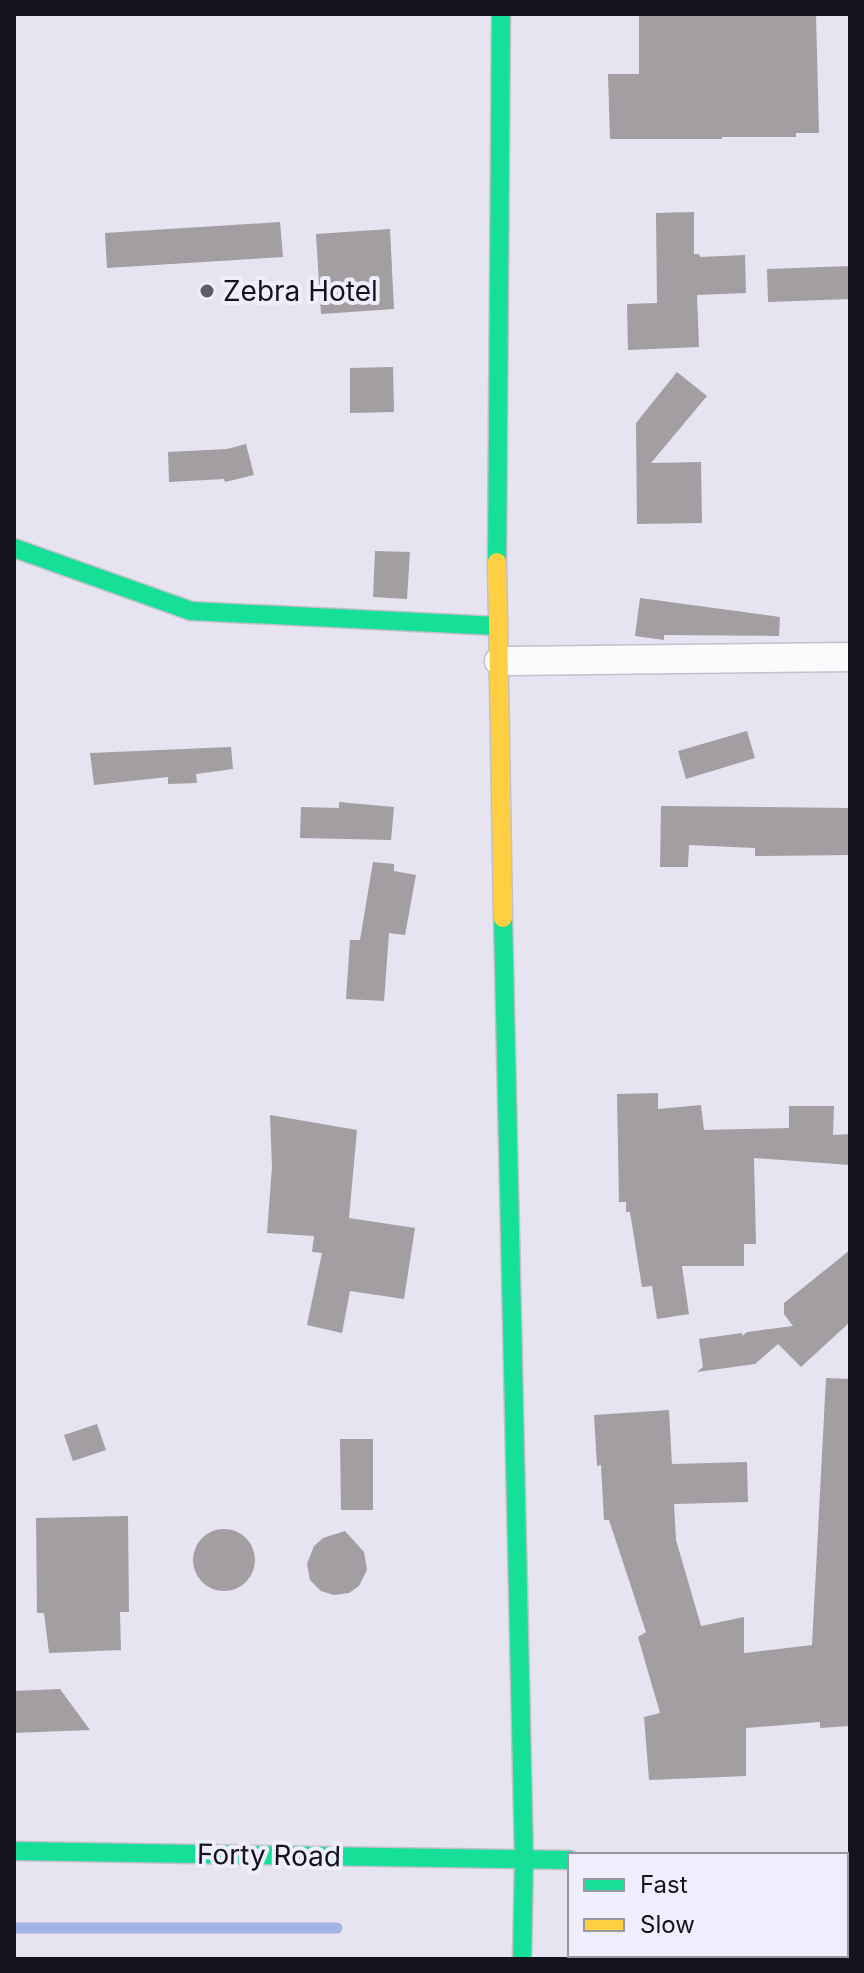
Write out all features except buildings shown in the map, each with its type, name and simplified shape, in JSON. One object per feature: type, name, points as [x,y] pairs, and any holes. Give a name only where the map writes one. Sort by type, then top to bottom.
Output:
[{"type":"street","points":[[501,14],[497,626],[524,1859],[522,1959]]},
{"type":"street","points":[[14,548],[191,611],[497,626]]},
{"type":"street","points":[[499,661],[850,657]]},
{"type":"street","name":"Forty Road","points":[[14,1851],[568,1860]]},
{"type":"waterway","points":[[14,1928],[337,1928]]},
{"type":"traffic: fast","points":[[497,562],[501,14]]},
{"type":"traffic: fast","points":[[14,548],[191,611],[497,626]]},
{"type":"traffic: fast","points":[[503,918],[524,1859],[522,1959]]},
{"type":"traffic: fast","points":[[14,1851],[568,1860]]},
{"type":"traffic: slow","points":[[497,562],[503,918]]},
{"type":"place","name":"Zebra Hotel","points":[[207,291]]}]
